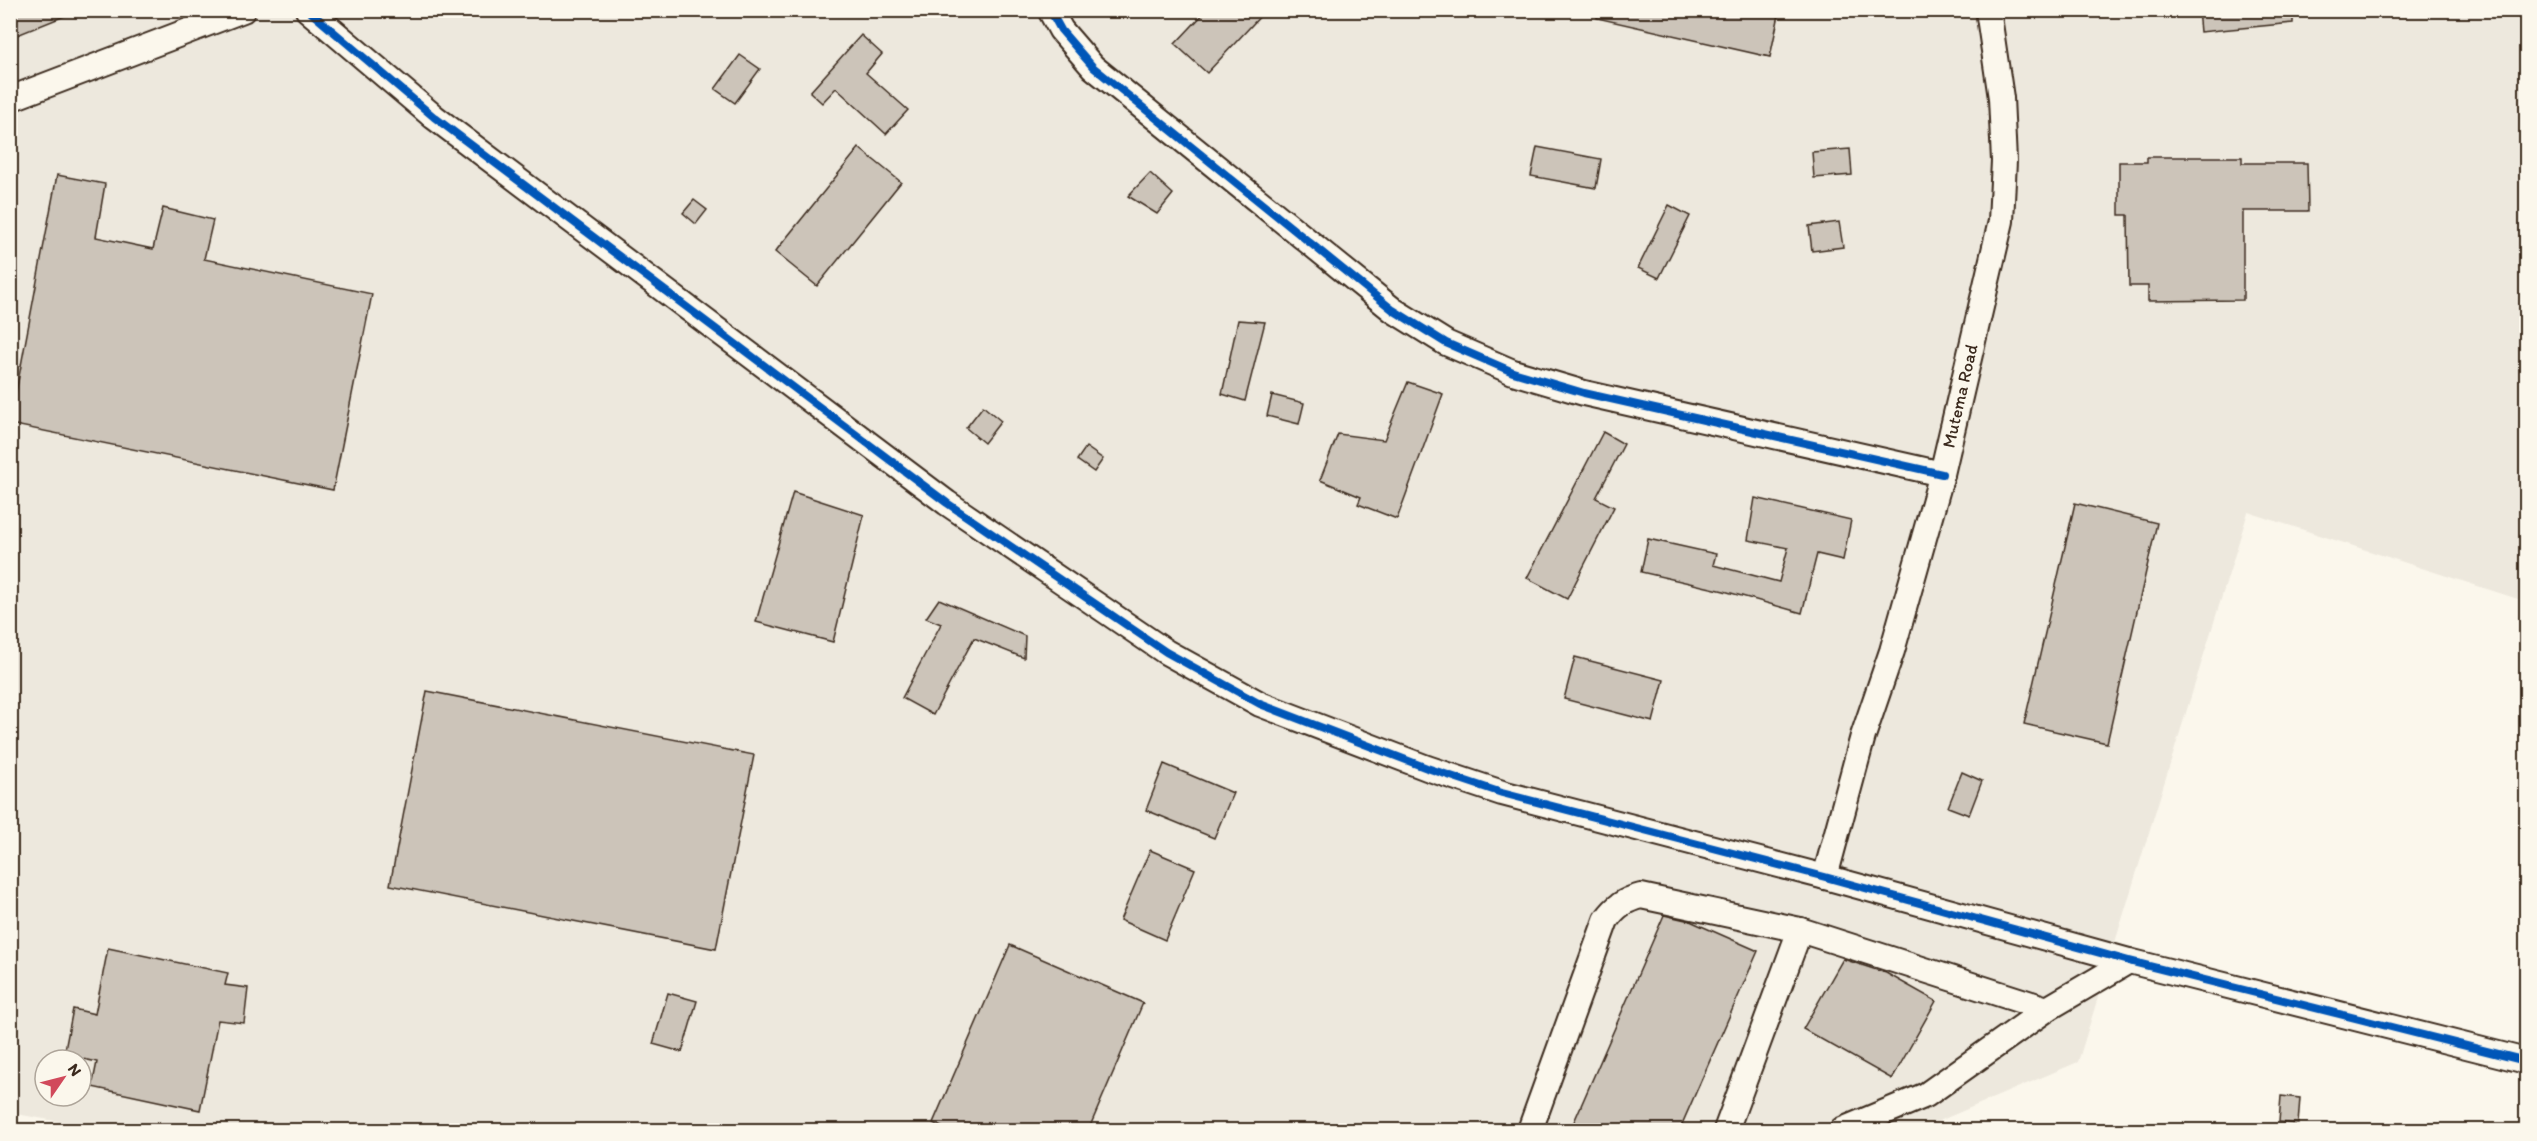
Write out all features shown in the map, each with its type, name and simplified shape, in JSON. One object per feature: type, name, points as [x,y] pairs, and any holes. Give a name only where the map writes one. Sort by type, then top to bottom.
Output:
[{"type":"street","points":[[10,99],[243,10]]},
{"type":"street","points":[[308,10],[434,117],[947,503],[1166,652],[1260,704],[1464,781],[1502,793],[1825,877],[2129,961],[2526,1061]]},
{"type":"street","points":[[1050,10],[1061,30],[1093,67],[1393,310],[1446,343],[1513,372],[1584,393],[1942,474]]},
{"type":"street","name":"Mutema Road","points":[[1825,877],[1863,736],[1892,651],[1942,474],[2001,221],[2004,161],[2001,98],[1988,10]]},
{"type":"street","points":[[1530,1131],[1606,920],[1615,908],[1627,900],[1641,896],[1800,930],[2048,1010]]},
{"type":"street","points":[[1726,1131],[1800,930]]},
{"type":"street","points":[[1842,1131],[1926,1095],[2048,1010],[2129,961]]},
{"type":"shaded area","points":[[10,11],[2526,11],[2526,540],[2518,599],[2248,512],[2078,1062],[1918,1130],[105,1130],[11,1113]]},
{"type":"building","points":[[10,10],[77,10],[77,11],[10,38]]},
{"type":"building","points":[[1207,10],[1266,10],[1207,73],[1175,44]]},
{"type":"building","points":[[1597,10],[1780,10],[1770,57],[1597,18]]},
{"type":"building","points":[[2198,10],[2293,10],[2293,23],[2200,32]]},
{"type":"building","points":[[861,35],[882,54],[866,73],[908,110],[886,134],[836,88],[822,103],[810,92]]},
{"type":"building","points":[[740,55],[760,69],[735,103],[715,89]]},
{"type":"building","points":[[1537,147],[1601,159],[1596,188],[1531,176]]},
{"type":"building","points":[[859,148],[901,182],[817,286],[775,252]]},
{"type":"building","points":[[1850,149],[1852,175],[1814,178],[1812,152]]},
{"type":"building","points":[[2147,157],[2242,157],[2242,163],[2307,163],[2308,211],[2243,211],[2243,300],[2148,301],[2148,286],[2129,286],[2128,215],[2119,215],[2119,162],[2147,162]]},
{"type":"building","points":[[1150,173],[1173,194],[1157,214],[1128,196]]},
{"type":"building","points":[[57,175],[105,184],[96,237],[153,249],[163,208],[213,220],[204,259],[372,294],[333,490],[10,424]]},
{"type":"building","points":[[694,200],[707,210],[696,224],[683,213]]},
{"type":"building","points":[[1669,205],[1690,216],[1659,278],[1638,268]]},
{"type":"building","points":[[1839,222],[1843,247],[1812,251],[1809,226]]},
{"type":"building","points":[[1238,320],[1265,322],[1245,401],[1222,394]]},
{"type":"building","points":[[1408,382],[1443,394],[1397,519],[1358,504],[1361,497],[1320,480],[1338,434],[1384,440]]},
{"type":"building","points":[[1272,395],[1304,403],[1299,424],[1267,416]]},
{"type":"building","points":[[983,406],[1001,421],[984,443],[966,428]]},
{"type":"building","points":[[1603,432],[1624,444],[1596,498],[1614,507],[1567,599],[1527,578]]},
{"type":"building","points":[[1086,447],[1103,459],[1094,472],[1077,460]]},
{"type":"building","points":[[793,492],[864,515],[833,642],[756,622]]},
{"type":"building","points":[[1755,498],[1851,520],[1843,560],[1817,554],[1802,613],[1724,591],[1641,572],[1648,539],[1716,554],[1713,565],[1779,582],[1788,548],[1748,540]]},
{"type":"building","points":[[2075,503],[2157,523],[2107,743],[2024,724]]},
{"type":"building","points":[[939,599],[1025,636],[1024,658],[974,638],[933,715],[902,698],[941,624],[926,618]]},
{"type":"building","points":[[1575,657],[1664,680],[1653,722],[1564,699]]},
{"type":"building","points":[[427,691],[754,755],[716,949],[390,885]]},
{"type":"building","points":[[1164,764],[1233,793],[1214,838],[1146,810]]},
{"type":"building","points":[[1962,772],[1982,781],[1969,815],[1948,807]]},
{"type":"building","points":[[1150,850],[1195,869],[1165,940],[1120,920]]},
{"type":"building","points":[[1664,915],[1690,921],[1758,951],[1679,1131],[1570,1131]]},
{"type":"building","points":[[1010,945],[1143,1003],[1088,1131],[950,1131],[933,1123]]},
{"type":"building","points":[[108,948],[228,973],[225,985],[248,988],[244,1023],[218,1020],[200,1110],[93,1087],[97,1062],[93,1061],[93,1048],[65,1048],[73,1009],[95,1014]]},
{"type":"building","points":[[1843,959],[1886,973],[1936,1001],[1892,1079],[1803,1029]]},
{"type":"building","points":[[668,993],[697,1001],[682,1052],[653,1044]]},
{"type":"building","points":[[2281,1096],[2300,1098],[2298,1124],[2279,1122]]},
{"type":"cycle path","points":[[308,10],[434,117],[947,503],[1166,652],[1260,704],[1427,768],[1502,793],[1825,877],[2129,961],[2526,1061]]},
{"type":"cycle path","points":[[1050,10],[1061,30],[1093,67],[1393,310],[1446,343],[1513,372],[1584,393],[1942,474]]}]
